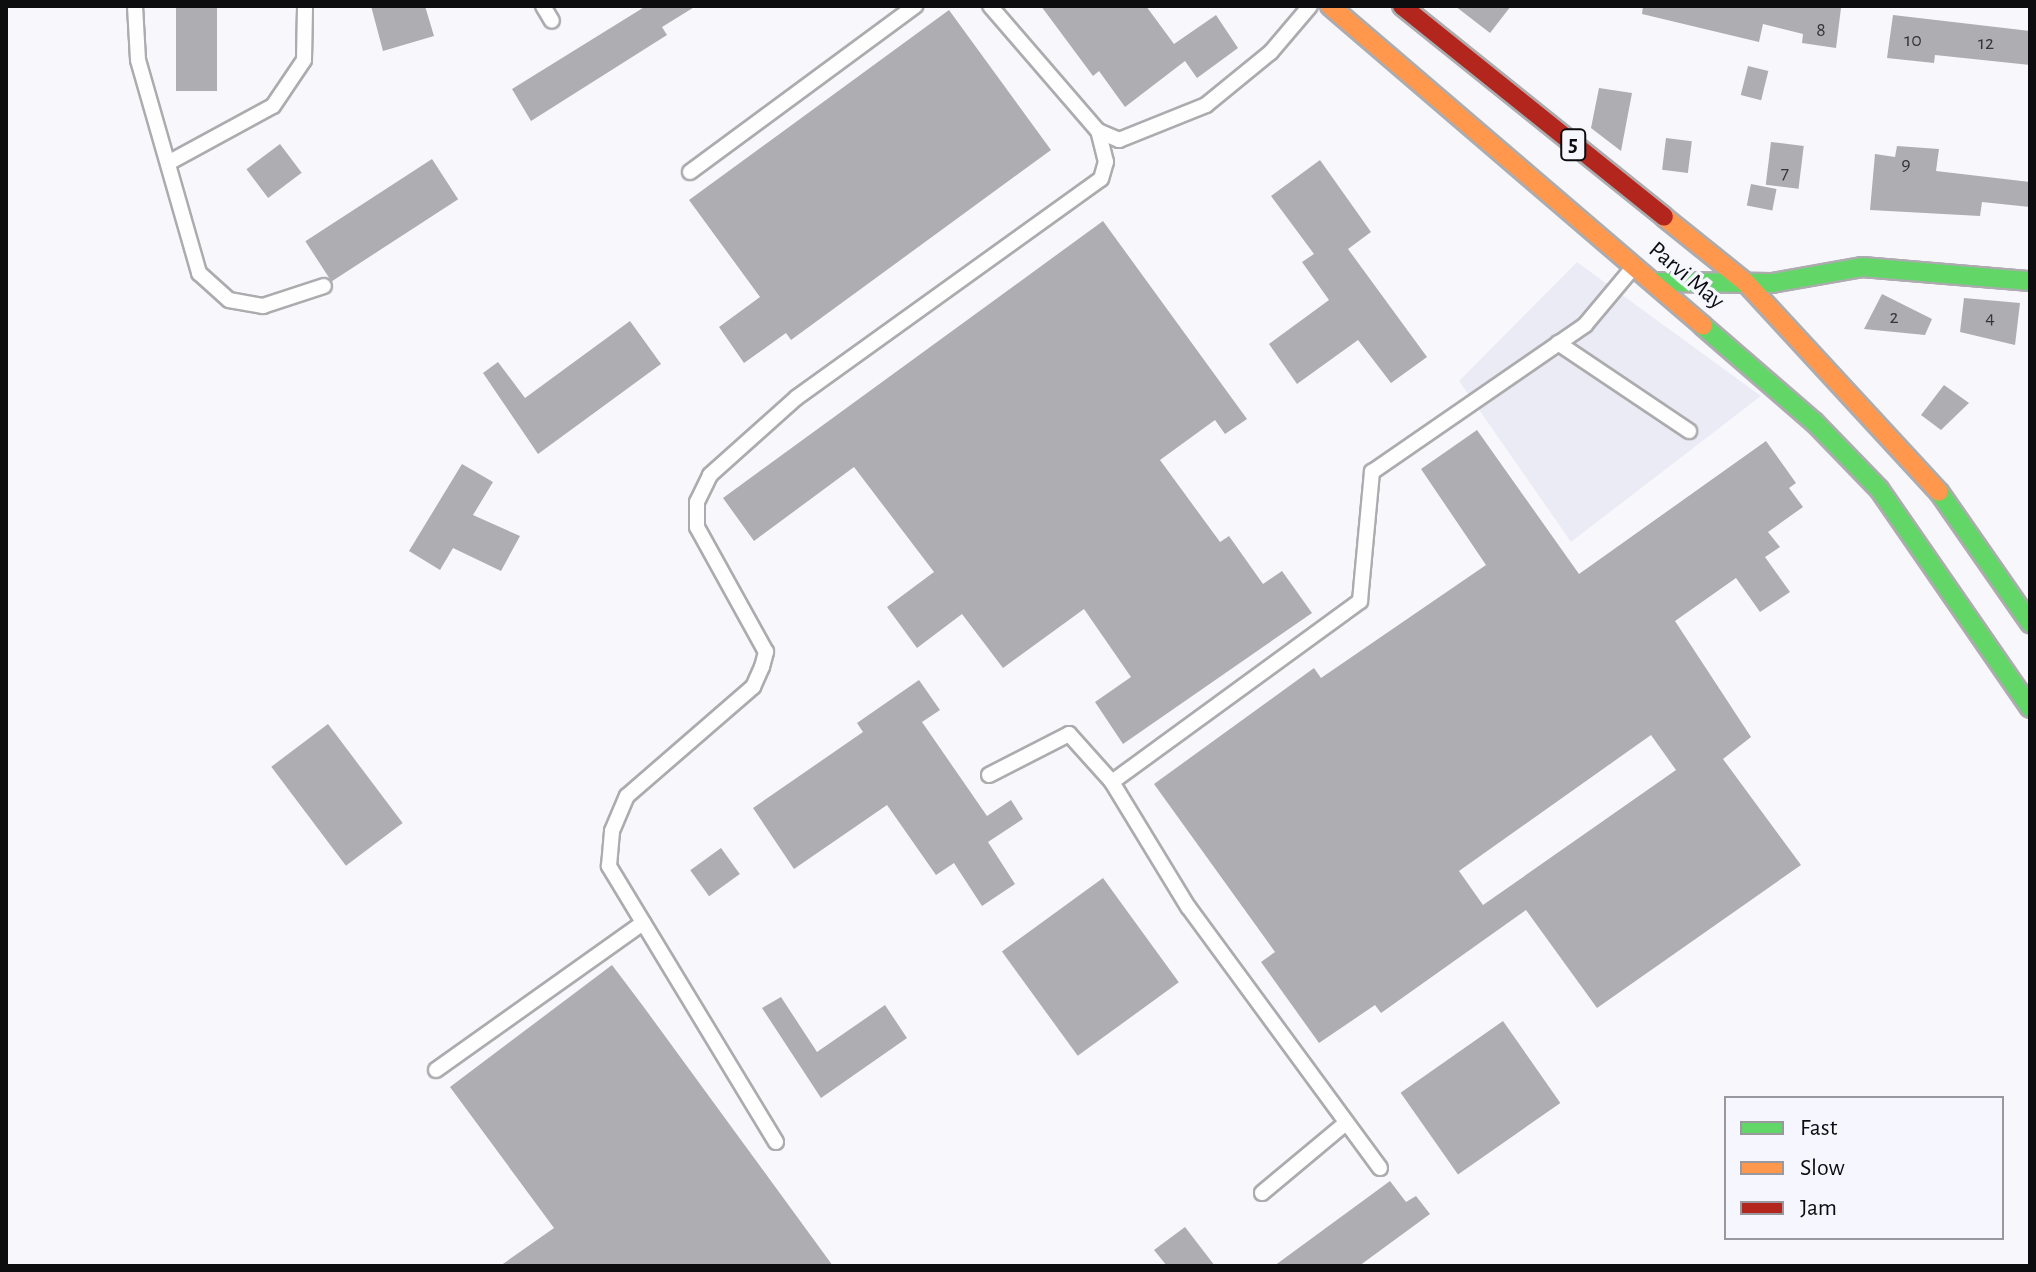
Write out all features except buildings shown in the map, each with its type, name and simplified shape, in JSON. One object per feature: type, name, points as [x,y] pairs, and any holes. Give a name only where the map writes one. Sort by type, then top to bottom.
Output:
[{"type":"main road","name":"Parvi May","points":[[1330,6],[1656,282],[1814,422],[1879,489],[2030,708]]},
{"type":"main road","name":"Parvi May","points":[[1402,6],[1746,283],[1930,479],[2030,623]]},
{"type":"main road","points":[[1656,282],[1746,283],[1862,267],[2030,281]]},
{"type":"lane","points":[[135,6],[138,60],[199,273],[229,300],[263,306],[324,286]]},
{"type":"lane","points":[[168,163],[273,106],[304,60],[305,6]]},
{"type":"lane","points":[[543,6],[552,21]]},
{"type":"lane","points":[[690,172],[915,6]]},
{"type":"lane","points":[[990,6],[1098,131],[1119,140],[1206,105],[1271,52],[1310,6]]},
{"type":"lane","points":[[776,1142],[609,866],[612,831],[627,796],[753,687],[766,652],[697,527],[697,502],[710,475],[796,398],[1101,179],[1106,162],[1098,131]]},
{"type":"lane","points":[[1112,782],[1360,601],[1372,472],[1585,325],[1636,265]]},
{"type":"lane","points":[[1558,343],[1689,431]]},
{"type":"lane","points":[[989,775],[1069,734],[1112,782],[1188,907],[1380,1168]]},
{"type":"lane","points":[[436,1070],[643,923]]},
{"type":"lane","points":[[1262,1193],[1346,1123]]},
{"type":"shaded area","points":[[1577,262],[1761,396],[1571,542],[1459,381]]},
{"type":"traffic: fast","points":[[1656,282],[1772,283],[1862,267],[2030,281]]},
{"type":"traffic: fast","points":[[1703,326],[1814,422],[1879,489],[2030,708]]},
{"type":"traffic: fast","points":[[1939,492],[2030,623]]},
{"type":"traffic: slow","points":[[1330,6],[1703,326]]},
{"type":"traffic: slow","points":[[1664,217],[1746,283],[1939,492]]},
{"type":"traffic: jam","points":[[1402,6],[1664,217]]}]
